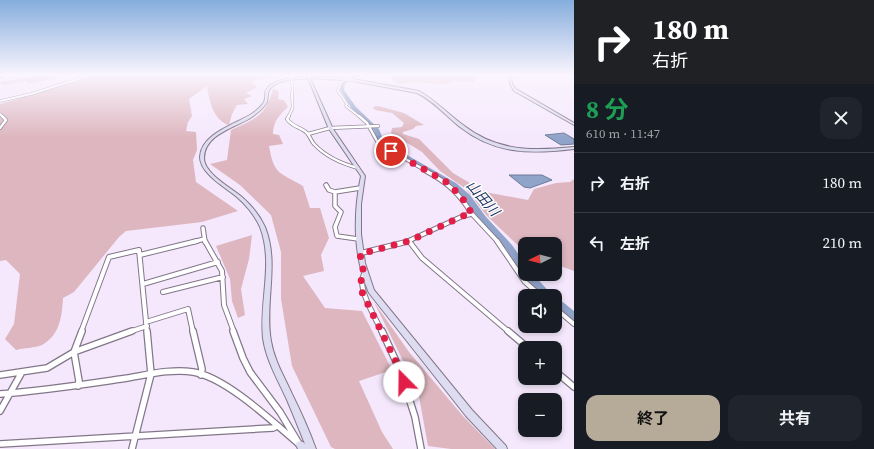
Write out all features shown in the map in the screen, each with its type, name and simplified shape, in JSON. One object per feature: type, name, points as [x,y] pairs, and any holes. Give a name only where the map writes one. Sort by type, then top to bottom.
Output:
[{"type":"street","points":[[0,101],[22,96]]},
{"type":"street","points":[[266,96],[264,104],[250,117],[216,134],[204,149],[202,158],[204,165],[210,173],[246,203],[255,213],[263,228],[269,247],[266,332],[273,362],[312,449]]},
{"type":"street","points":[[292,96],[294,107],[287,119],[294,127],[301,129],[308,134],[314,143],[328,154],[358,168]]},
{"type":"street","points":[[316,96],[330,128],[363,176],[360,188],[358,239],[364,274],[371,291],[469,413],[503,449]]},
{"type":"street","points":[[341,96],[347,104],[346,106],[369,127],[377,142],[445,181],[455,189],[472,214],[500,244],[525,282],[532,289]]},
{"type":"street","points":[[426,96],[473,134],[495,144],[532,151],[574,148]]},
{"type":"street","points":[[525,96],[574,124]]},
{"type":"street","points":[[0,114],[6,120],[0,128]]},
{"type":"street","points":[[308,134],[330,128],[378,126]]},
{"type":"street","points":[[326,185],[329,190],[335,192],[360,188]]},
{"type":"street","points":[[335,192],[335,206],[341,212],[335,227],[337,236],[358,239]]},
{"type":"street","points":[[360,254],[409,241],[463,216],[472,214]]},
{"type":"street","points":[[203,228],[205,243],[218,262],[223,277],[224,305],[243,358],[250,372],[280,412],[302,447]]},
{"type":"street","points":[[140,255],[204,238]]},
{"type":"street","points":[[409,241],[422,258],[520,341]]},
{"type":"street","points":[[78,386],[80,381],[74,352],[109,257],[139,250],[152,374],[132,449]]},
{"type":"street","points":[[143,284],[218,262]]},
{"type":"street","points":[[364,274],[361,278],[362,292],[400,370],[415,417],[420,449]]},
{"type":"street","points":[[163,292],[223,277]]},
{"type":"street","points":[[0,375],[47,368],[74,352],[188,309],[202,369],[201,375]]},
{"type":"street","points":[[562,314],[574,324]]},
{"type":"street","points":[[0,411],[22,372]]},
{"type":"street","points":[[0,394],[50,390],[152,374],[193,372],[211,378],[225,385],[302,447]]},
{"type":"street","points":[[562,377],[574,387]]},
{"type":"street","points":[[0,444],[273,428],[277,426]]},
{"type":"shaded area","points":[[28,96],[193,96],[189,99],[192,116],[188,122],[186,131],[196,132],[197,150],[193,160],[196,182],[238,211],[202,222],[126,231],[119,237],[74,292],[63,298],[61,318],[53,336],[42,345],[16,350],[5,339],[14,324],[20,274],[6,260],[0,261],[0,104]]},
{"type":"shaded area","points":[[252,96],[244,99],[248,104],[237,105],[232,114],[229,125],[219,119],[213,109],[209,97]]},
{"type":"shaded area","points":[[271,96],[278,96],[278,99],[284,100],[288,107],[275,122],[273,134],[279,135],[283,144],[269,146],[273,163],[279,172],[303,186],[310,208],[320,208],[329,238],[321,255],[324,271],[303,276],[325,308],[362,311],[392,370],[359,381],[382,432],[393,449],[335,449],[331,447],[292,366],[281,299],[281,252],[271,215],[240,185],[210,164],[227,160],[231,130],[258,116],[267,105]]},
{"type":"shaded area","points":[[378,106],[404,113],[424,125],[416,126],[413,129],[403,132],[403,134],[419,139],[453,173],[485,192],[528,200],[534,189],[556,183],[570,182],[574,179],[574,271],[562,267],[562,237],[518,237],[518,245],[487,216],[466,189],[440,171],[422,152],[391,133],[392,128],[402,127],[404,123],[392,113],[375,110],[373,107]]},
{"type":"shaded area","points":[[252,235],[249,259],[241,289],[245,315],[238,318],[232,301],[230,279],[216,246]]},
{"type":"shaded area","points":[[374,302],[409,352],[462,415],[495,449],[451,449],[428,446],[418,391]]},
{"type":"water","points":[[564,133],[574,139],[574,144],[561,145],[545,135]]},
{"type":"water","points":[[509,175],[542,175],[552,180],[530,188],[524,187]]},
{"type":"waterway","name":"山田川","points":[[346,96],[354,108],[377,130],[380,139],[384,144],[454,184],[467,197],[483,219],[509,247],[518,260]]},
{"type":"waterway","name":"山田川","points":[[534,281],[541,289]]},
{"type":"waterway","name":"山田川","points":[[562,308],[574,317]]},
{"type":"route","points":[[391,151],[445,181],[461,196],[472,214],[463,216],[409,241],[360,254],[364,274],[361,278],[362,292],[390,353],[400,370],[404,382]]}]
